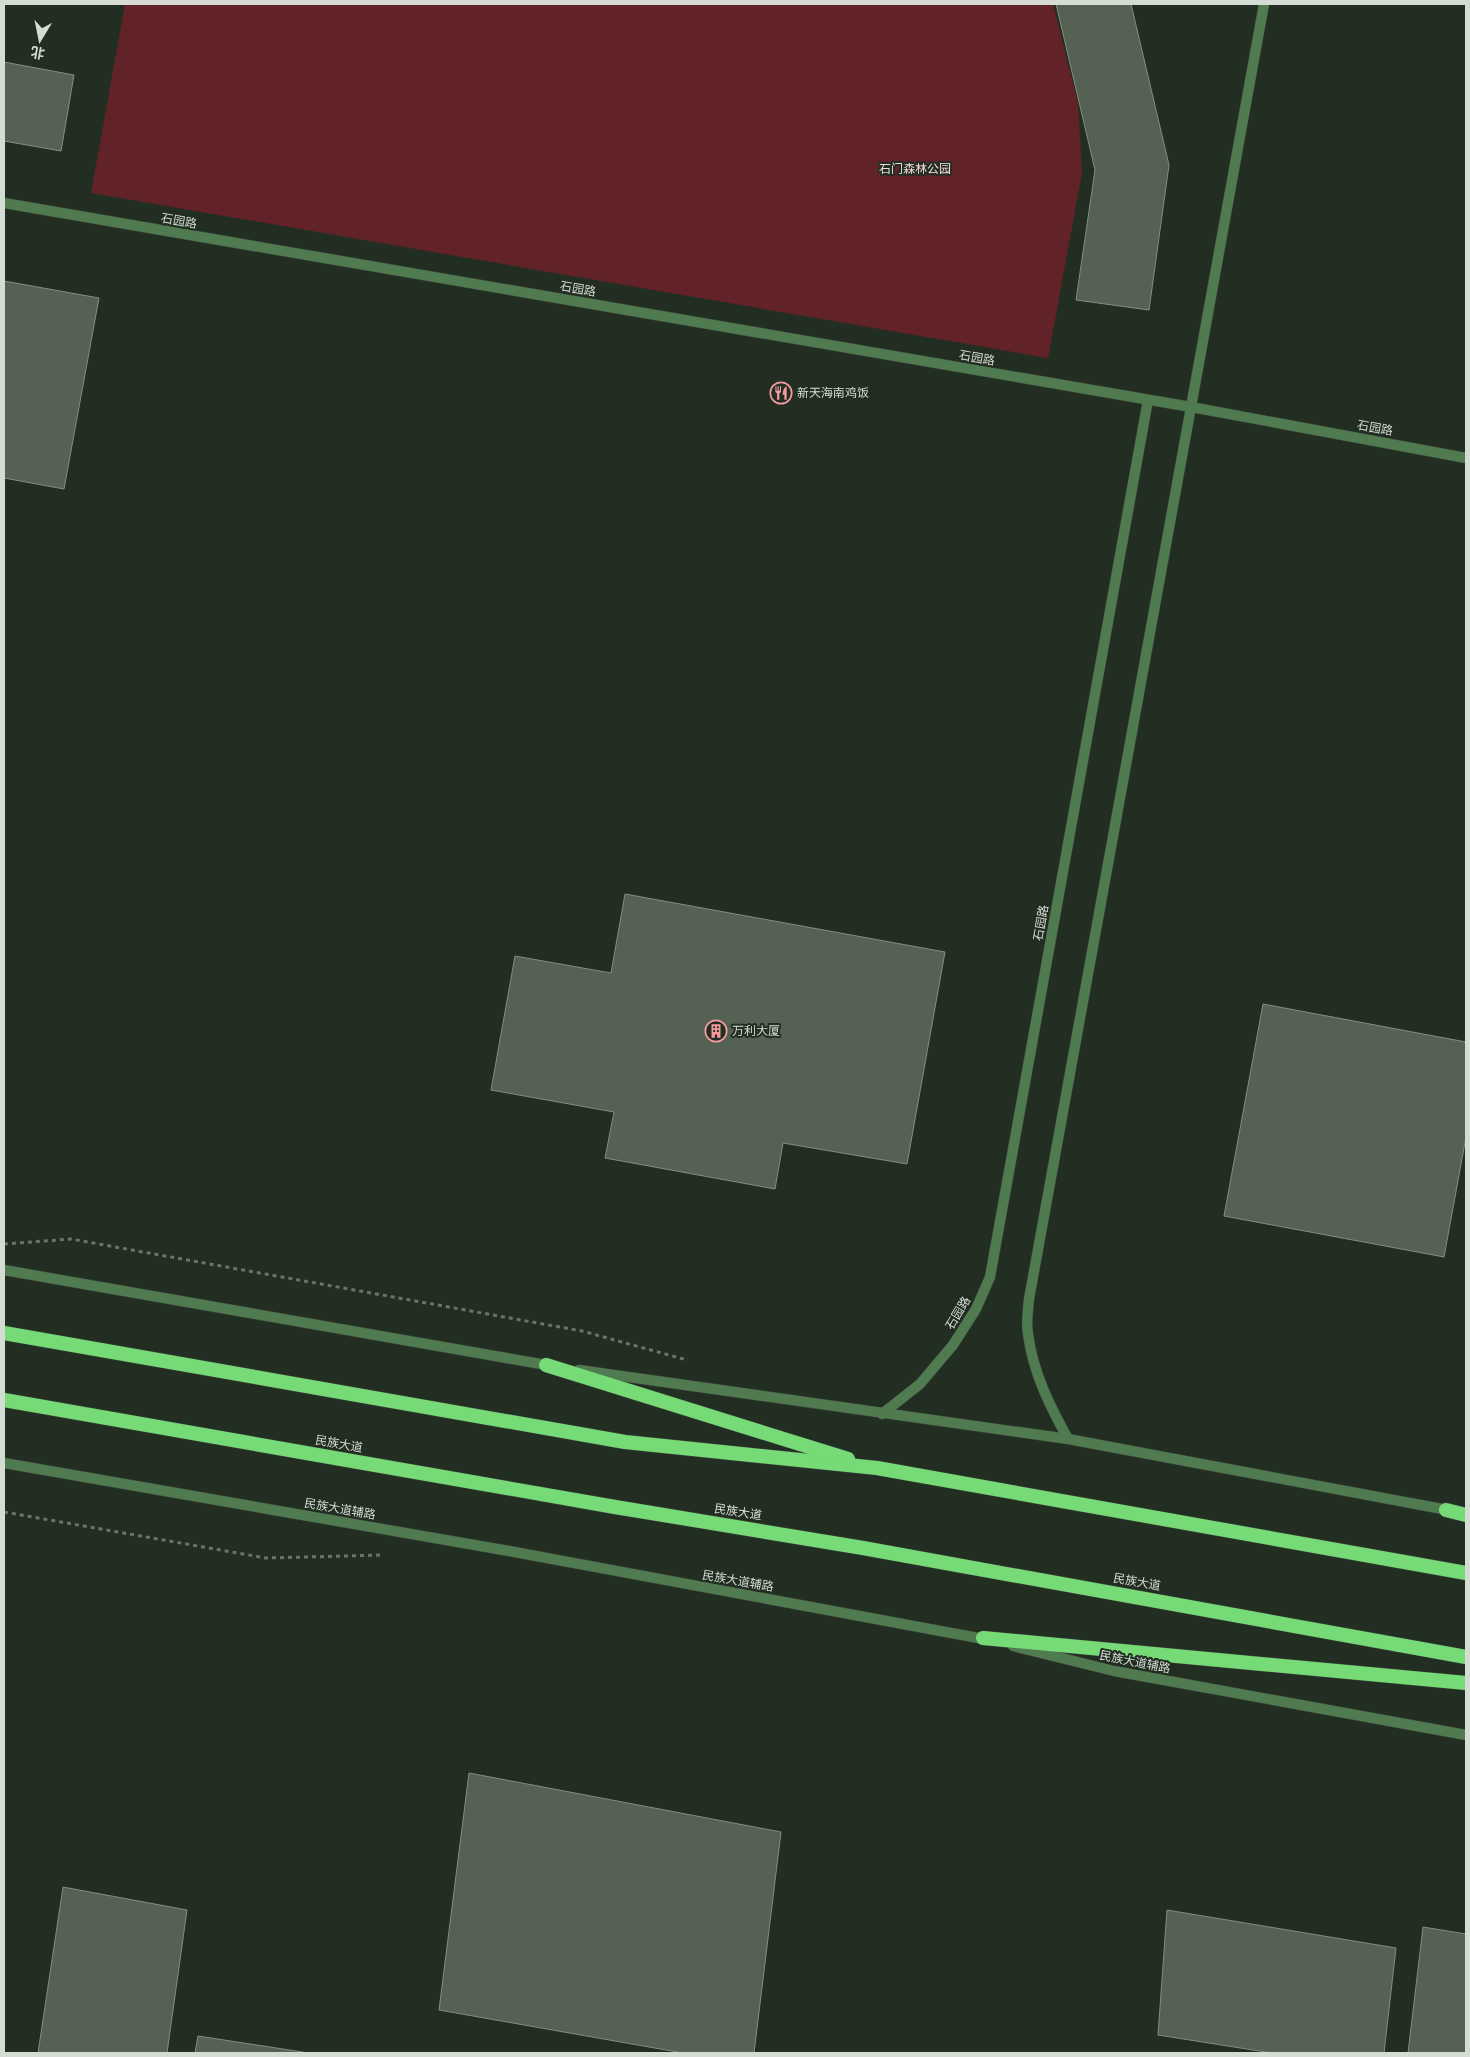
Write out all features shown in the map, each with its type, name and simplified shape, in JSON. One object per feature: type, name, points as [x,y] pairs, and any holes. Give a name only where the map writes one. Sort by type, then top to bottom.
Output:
[{"type":"highway","points":[[4,1333],[625,1442],[877,1468],[1466,1573]]},
{"type":"highway","points":[[546,1365],[877,1468]]},
{"type":"highway","name":"民族大道","points":[[4,1400],[605,1506],[872,1550],[1466,1657]]},
{"type":"highway","points":[[1446,1510],[1466,1514]]},
{"type":"highway","points":[[983,1638],[1466,1683]]},
{"type":"street","points":[[1068,1439],[1048,1403],[1035,1368],[1028,1332],[1029,1299],[1264,4]]},
{"type":"street","name":"石园路","points":[[4,203],[1191,407],[1466,458]]},
{"type":"street","name":"石园路","points":[[882,1414],[920,1384],[953,1345],[976,1309],[990,1277],[1148,400]]},
{"type":"street","points":[[4,1270],[546,1365],[1068,1439],[1446,1510]]},
{"type":"street","name":"民族大道辅路","points":[[4,1463],[489,1548],[983,1638],[1114,1671],[1466,1735]]},
{"type":"path","points":[[4,1244],[71,1239],[582,1331],[695,1362]]},
{"type":"path","points":[[4,1512],[266,1558],[392,1554]]},
{"type":"green space","name":"石门森林公园","points":[[125,4],[1053,4],[1078,103],[1082,173],[1048,358],[91,193]]},
{"type":"building","points":[[1056,4],[1131,4],[1169,165],[1149,310],[1076,300],[1095,170]]},
{"type":"building","points":[[4,62],[74,75],[61,151],[4,141]]},
{"type":"building","points":[[4,281],[99,298],[64,489],[4,478]]},
{"type":"building","name":"万利大厦","points":[[625,894],[945,952],[907,1164],[783,1143],[775,1189],[605,1158],[614,1112],[491,1090],[515,956],[611,973]]},
{"type":"building","points":[[1263,1004],[1466,1042],[1466,1137],[1444,1257],[1224,1216]]},
{"type":"building","points":[[469,1773],[781,1832],[754,2053],[683,2053],[439,2010]]},
{"type":"building","points":[[63,1887],[187,1910],[167,2053],[38,2053]]},
{"type":"building","points":[[1167,1910],[1396,1948],[1384,2053],[1272,2053],[1158,2035]]},
{"type":"building","points":[[1423,1927],[1466,1934],[1466,2053],[1408,2053]]},
{"type":"building","points":[[198,2036],[309,2053],[195,2053]]},
{"type":"place","name":"新天海南鸡饭","points":[[781,393]]},
{"type":"place","name":"万利大厦","points":[[716,1031]]}]
